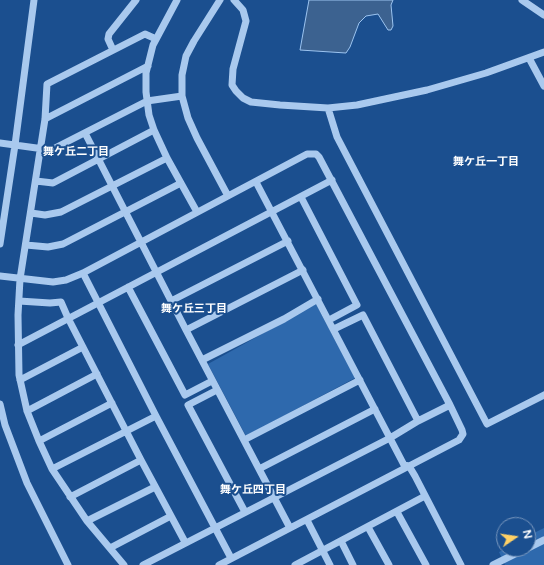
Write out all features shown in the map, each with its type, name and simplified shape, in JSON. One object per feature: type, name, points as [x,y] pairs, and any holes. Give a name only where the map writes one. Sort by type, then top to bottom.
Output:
[{"type":"street","points":[[0,244],[34,0]]},
{"type":"street","points":[[113,50],[108,39],[109,34],[136,0]]},
{"type":"street","points":[[177,0],[156,39],[148,66],[146,86],[147,101],[149,115],[154,130],[167,158],[197,212]]},
{"type":"street","points":[[234,0],[243,10],[246,21],[233,69],[232,85],[242,98],[251,102],[328,108],[357,105],[427,90],[530,58],[544,52]]},
{"type":"street","points":[[522,0],[544,15]]},
{"type":"street","points":[[217,1],[186,56],[182,75],[182,96],[188,118],[194,132],[228,196]]},
{"type":"street","points":[[124,565],[87,521],[52,469],[27,411],[20,380],[18,345],[20,279],[45,119],[47,84],[145,34],[156,39]]},
{"type":"street","points":[[530,58],[544,86]]},
{"type":"street","points":[[45,119],[148,66]]},
{"type":"street","points":[[0,143],[52,150],[147,101],[182,96]]},
{"type":"street","points":[[328,108],[337,137],[487,424],[544,395]]},
{"type":"street","points":[[36,181],[53,183],[154,130]]},
{"type":"street","points":[[85,133],[212,381],[290,528]]},
{"type":"street","points":[[0,276],[53,282],[66,280],[83,273],[311,153],[316,154],[319,157],[450,405],[462,430],[462,434],[459,440],[219,565]]},
{"type":"street","points":[[31,214],[45,215],[61,212],[167,158]]},
{"type":"street","points":[[18,345],[332,180]]},
{"type":"street","points":[[256,182],[288,240],[390,438],[404,464],[409,466],[461,565]]},
{"type":"street","points":[[26,245],[48,247],[63,244],[181,184]]},
{"type":"street","points":[[301,197],[358,305],[329,320]]},
{"type":"street","points":[[171,301],[288,240]]},
{"type":"street","points":[[186,330],[303,270]]},
{"type":"street","points":[[83,273],[214,528],[231,558]]},
{"type":"street","points":[[128,287],[184,395],[212,381]]},
{"type":"street","points":[[202,360],[318,299]]},
{"type":"street","points":[[19,300],[50,304],[61,302],[155,488],[185,542]]},
{"type":"street","points":[[334,329],[363,315],[418,421]]},
{"type":"street","points":[[20,380],[83,347]]},
{"type":"street","points":[[27,411],[97,374]]},
{"type":"street","points":[[244,440],[360,380]]},
{"type":"street","points":[[217,390],[188,405],[245,512]]},
{"type":"street","points":[[39,441],[112,403]]},
{"type":"street","points":[[0,404],[3,426],[27,483],[68,565]]},
{"type":"street","points":[[143,565],[185,542],[390,438],[418,421],[450,405]]},
{"type":"street","points":[[259,469],[375,409]]},
{"type":"street","points":[[52,469],[156,416]]},
{"type":"street","points":[[70,497],[141,460]]},
{"type":"street","points":[[87,521],[155,488]]},
{"type":"street","points":[[295,565],[307,562],[322,551],[425,496]]},
{"type":"street","points":[[397,512],[426,565]]},
{"type":"street","points":[[110,548],[171,516]]},
{"type":"street","points":[[307,520],[330,565]]},
{"type":"street","points":[[368,527],[389,565]]},
{"type":"street","points":[[341,541],[353,565]]},
{"type":"street","points":[[493,565],[502,563],[512,557]]},
{"type":"shaded area","points":[[309,0],[393,0],[391,5],[393,26],[391,30],[388,30],[378,14],[366,16],[359,23],[350,47],[346,53],[300,50]]},
{"type":"shaded area","points":[[316,304],[355,378],[246,436],[208,364]]},
{"type":"shaded area","points":[[544,528],[544,565],[505,565],[501,557],[536,557],[536,532]]},
{"type":"district","name":"舞ケ丘二丁目","points":[[76,152]]},
{"type":"district","name":"舞ケ丘一丁目","points":[[486,162]]},
{"type":"district","name":"舞ケ丘三丁目","points":[[194,309]]},
{"type":"district","name":"舞ケ丘四丁目","points":[[253,490]]}]
